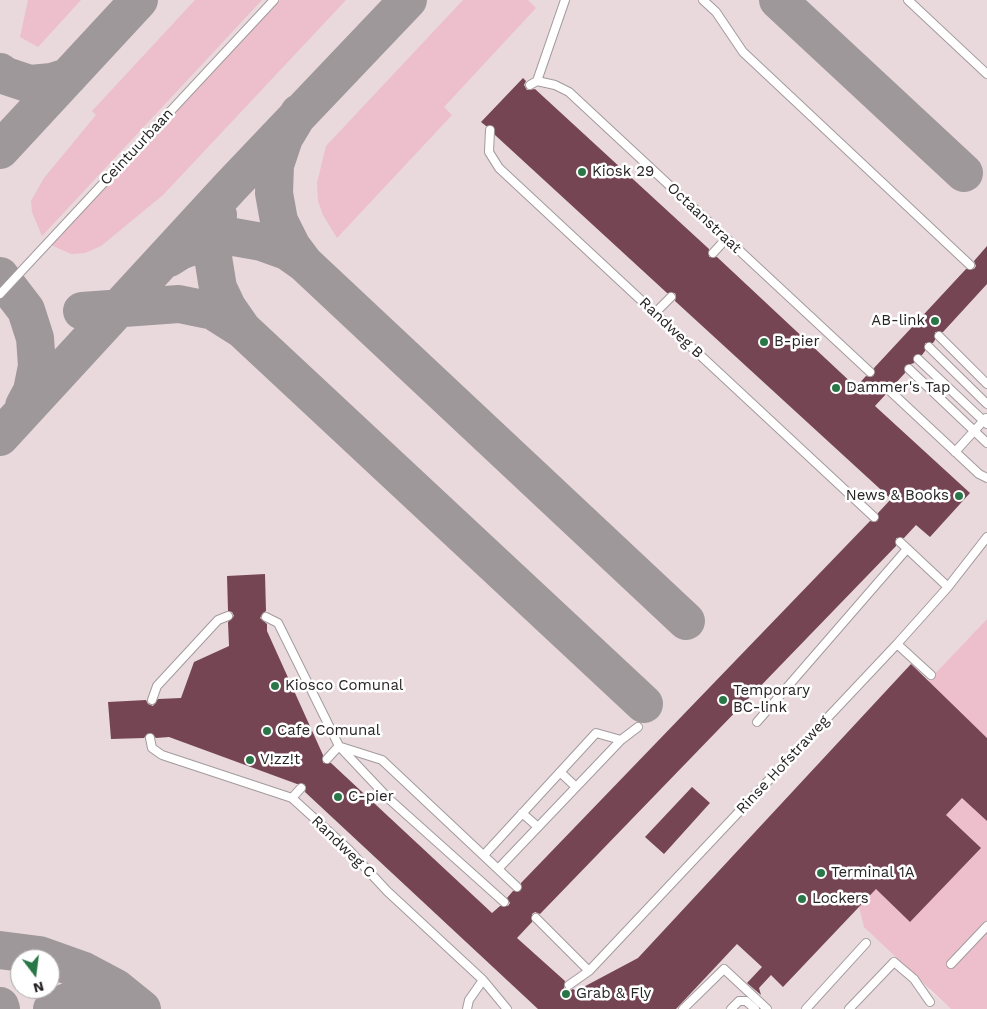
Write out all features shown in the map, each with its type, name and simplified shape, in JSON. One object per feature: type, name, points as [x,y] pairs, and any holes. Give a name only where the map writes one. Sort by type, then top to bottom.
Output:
[{"type":"lane","name":"Ceintuurbaan","points":[[0,294],[274,0]]},
{"type":"lane","name":"Octaanstraat","points":[[564,0],[534,83],[555,85],[569,92],[870,372]]},
{"type":"lane","points":[[703,0],[716,12],[743,52],[970,265]]},
{"type":"lane","points":[[908,0],[987,74]]},
{"type":"lane","name":"Randweg B","points":[[490,130],[489,152],[499,168],[874,517]]},
{"type":"lane","points":[[713,253],[726,239]]},
{"type":"lane","points":[[655,313],[671,297]]},
{"type":"lane","points":[[939,336],[987,384]]},
{"type":"lane","points":[[929,347],[987,404]]},
{"type":"lane","points":[[918,359],[986,420],[955,452]]},
{"type":"lane","points":[[909,369],[987,443]]},
{"type":"lane","points":[[889,390],[979,474],[987,478]]},
{"type":"lane","name":"Rinse Hofstraweg","points":[[569,985],[589,971],[897,644],[948,588],[987,537]]},
{"type":"lane","points":[[900,542],[948,588]]},
{"type":"lane","points":[[757,722],[907,549]]},
{"type":"lane","points":[[152,700],[157,686],[218,620],[228,616]]},
{"type":"lane","points":[[266,618],[278,623],[339,746],[389,799],[504,902]]},
{"type":"lane","points":[[897,644],[931,675]]},
{"type":"lane","points":[[498,869],[621,740],[638,726]]},
{"type":"lane","points":[[484,855],[596,733],[621,740]]},
{"type":"lane","name":"Randweg C","points":[[150,738],[152,748],[162,755],[292,798],[348,848],[387,891],[483,980],[507,1009]]},
{"type":"lane","points":[[327,759],[339,746]]},
{"type":"lane","points":[[339,746],[382,760],[518,887]]},
{"type":"lane","points":[[560,772],[576,787]]},
{"type":"lane","points":[[292,798],[301,788]]},
{"type":"lane","points":[[522,813],[538,828]]},
{"type":"lane","points":[[536,918],[589,971]]},
{"type":"lane","points":[[951,964],[987,926]]},
{"type":"lane","points":[[806,1009],[866,943]]},
{"type":"lane","points":[[849,1009],[894,962],[914,979],[930,1002]]},
{"type":"lane","points":[[683,1009],[724,969],[766,1009]]},
{"type":"lane","points":[[467,1009],[469,1000],[483,980]]},
{"type":"lane","points":[[731,1009],[740,1002],[746,1001],[755,1009]]},
{"type":"shaded area","points":[[0,0],[987,0],[987,619],[927,682],[987,738],[929,990],[951,1009],[0,1009]]},
{"type":"shaded area","points":[[28,0],[81,0],[38,47],[20,37]]},
{"type":"shaded area","points":[[195,0],[262,0],[42,236],[32,212],[31,201],[44,178],[96,115],[92,111]]},
{"type":"shaded area","points":[[280,0],[346,0],[163,195],[101,246],[85,253],[71,254],[51,245]]},
{"type":"shaded area","points":[[463,0],[528,0],[536,8],[444,107],[452,115],[337,238],[323,215],[318,201],[317,183],[326,146]]},
{"type":"shaded area","points":[[987,619],[987,738],[927,682]]},
{"type":"shaded area","points":[[987,772],[987,1009],[951,1009],[864,927],[859,907]]},
{"type":"building","points":[[523,78],[526,81],[524,85],[527,90],[535,89],[709,249],[709,257],[717,257],[856,387],[866,376],[871,377],[874,375],[874,368],[966,269],[974,269],[976,266],[974,261],[987,246],[987,284],[943,332],[935,332],[933,343],[925,343],[925,351],[922,355],[914,356],[914,363],[905,366],[905,373],[893,386],[888,385],[885,387],[886,394],[875,406],[970,493],[930,537],[916,525],[904,538],[896,538],[896,546],[540,914],[535,912],[532,914],[532,922],[517,938],[565,981],[564,988],[569,991],[573,989],[576,991],[638,958],[911,664],[987,738],[987,821],[962,798],[946,815],[981,848],[910,922],[876,889],[783,987],[771,975],[759,988],[761,995],[747,983],[762,967],[737,944],[676,1009],[538,1009],[305,792],[306,787],[304,784],[297,784],[169,737],[156,738],[151,733],[147,734],[144,738],[111,739],[108,702],[146,700],[148,704],[153,706],[158,699],[181,698],[194,662],[229,646],[228,622],[234,616],[232,612],[228,611],[227,576],[265,574],[266,611],[260,618],[267,624],[267,631],[323,755],[323,763],[331,763],[492,913],[500,906],[508,906],[510,903],[507,898],[513,891],[521,890],[521,883],[870,521],[875,522],[878,520],[878,513],[891,499],[675,301],[675,293],[667,293],[495,135],[493,126],[486,126],[481,122]]},
{"type":"building","points":[[692,787],[710,803],[664,854],[645,837]]},
{"type":"taxiway","points":[[0,150],[139,0]]},
{"type":"taxiway","points":[[0,437],[231,186],[408,0]]},
{"type":"taxiway","points":[[778,0],[964,173]]},
{"type":"taxiway","points":[[0,72],[30,84],[52,82],[68,77]]},
{"type":"taxiway","points":[[299,113],[284,138],[275,165],[274,193],[279,221],[292,247],[304,263],[686,621]]},
{"type":"taxiway","points":[[218,215],[213,240],[213,257],[218,288],[227,307],[243,330]]},
{"type":"taxiway","points":[[169,258],[180,251],[206,241],[234,237],[262,242],[287,251],[304,263]]},
{"type":"taxiway","points":[[0,276],[26,310],[35,338],[37,366],[32,391],[24,406]]},
{"type":"taxiway","points":[[82,311],[179,304],[213,311],[243,330],[644,704]]},
{"type":"taxiway","points":[[0,950],[39,955],[84,971],[116,988],[142,1009]]},
{"type":"taxiway","points":[[52,1009],[67,1002],[91,997],[116,999],[130,1004]]},
{"type":"place","name":"Kiosk 29","points":[[582,172]]},
{"type":"place","name":"AB-link","points":[[935,321]]},
{"type":"place","name":"B-pier","points":[[764,342]]},
{"type":"place","name":"Dammer's Tap","points":[[836,388]]},
{"type":"place","name":"News & Books","points":[[959,496]]},
{"type":"place","name":"Kiosco Comunal","points":[[275,686]]},
{"type":"place","name":"Temporary BC-link","points":[[723,700]]},
{"type":"place","name":"Cafe Comunal","points":[[267,731]]},
{"type":"place","name":"V!zz!t","points":[[250,760]]},
{"type":"place","name":"C-pier","points":[[338,797]]},
{"type":"place","name":"Terminal 1A","points":[[821,873]]},
{"type":"place","name":"Lockers","points":[[802,899]]},
{"type":"place","name":"Grab & Fly","points":[[566,994]]}]
